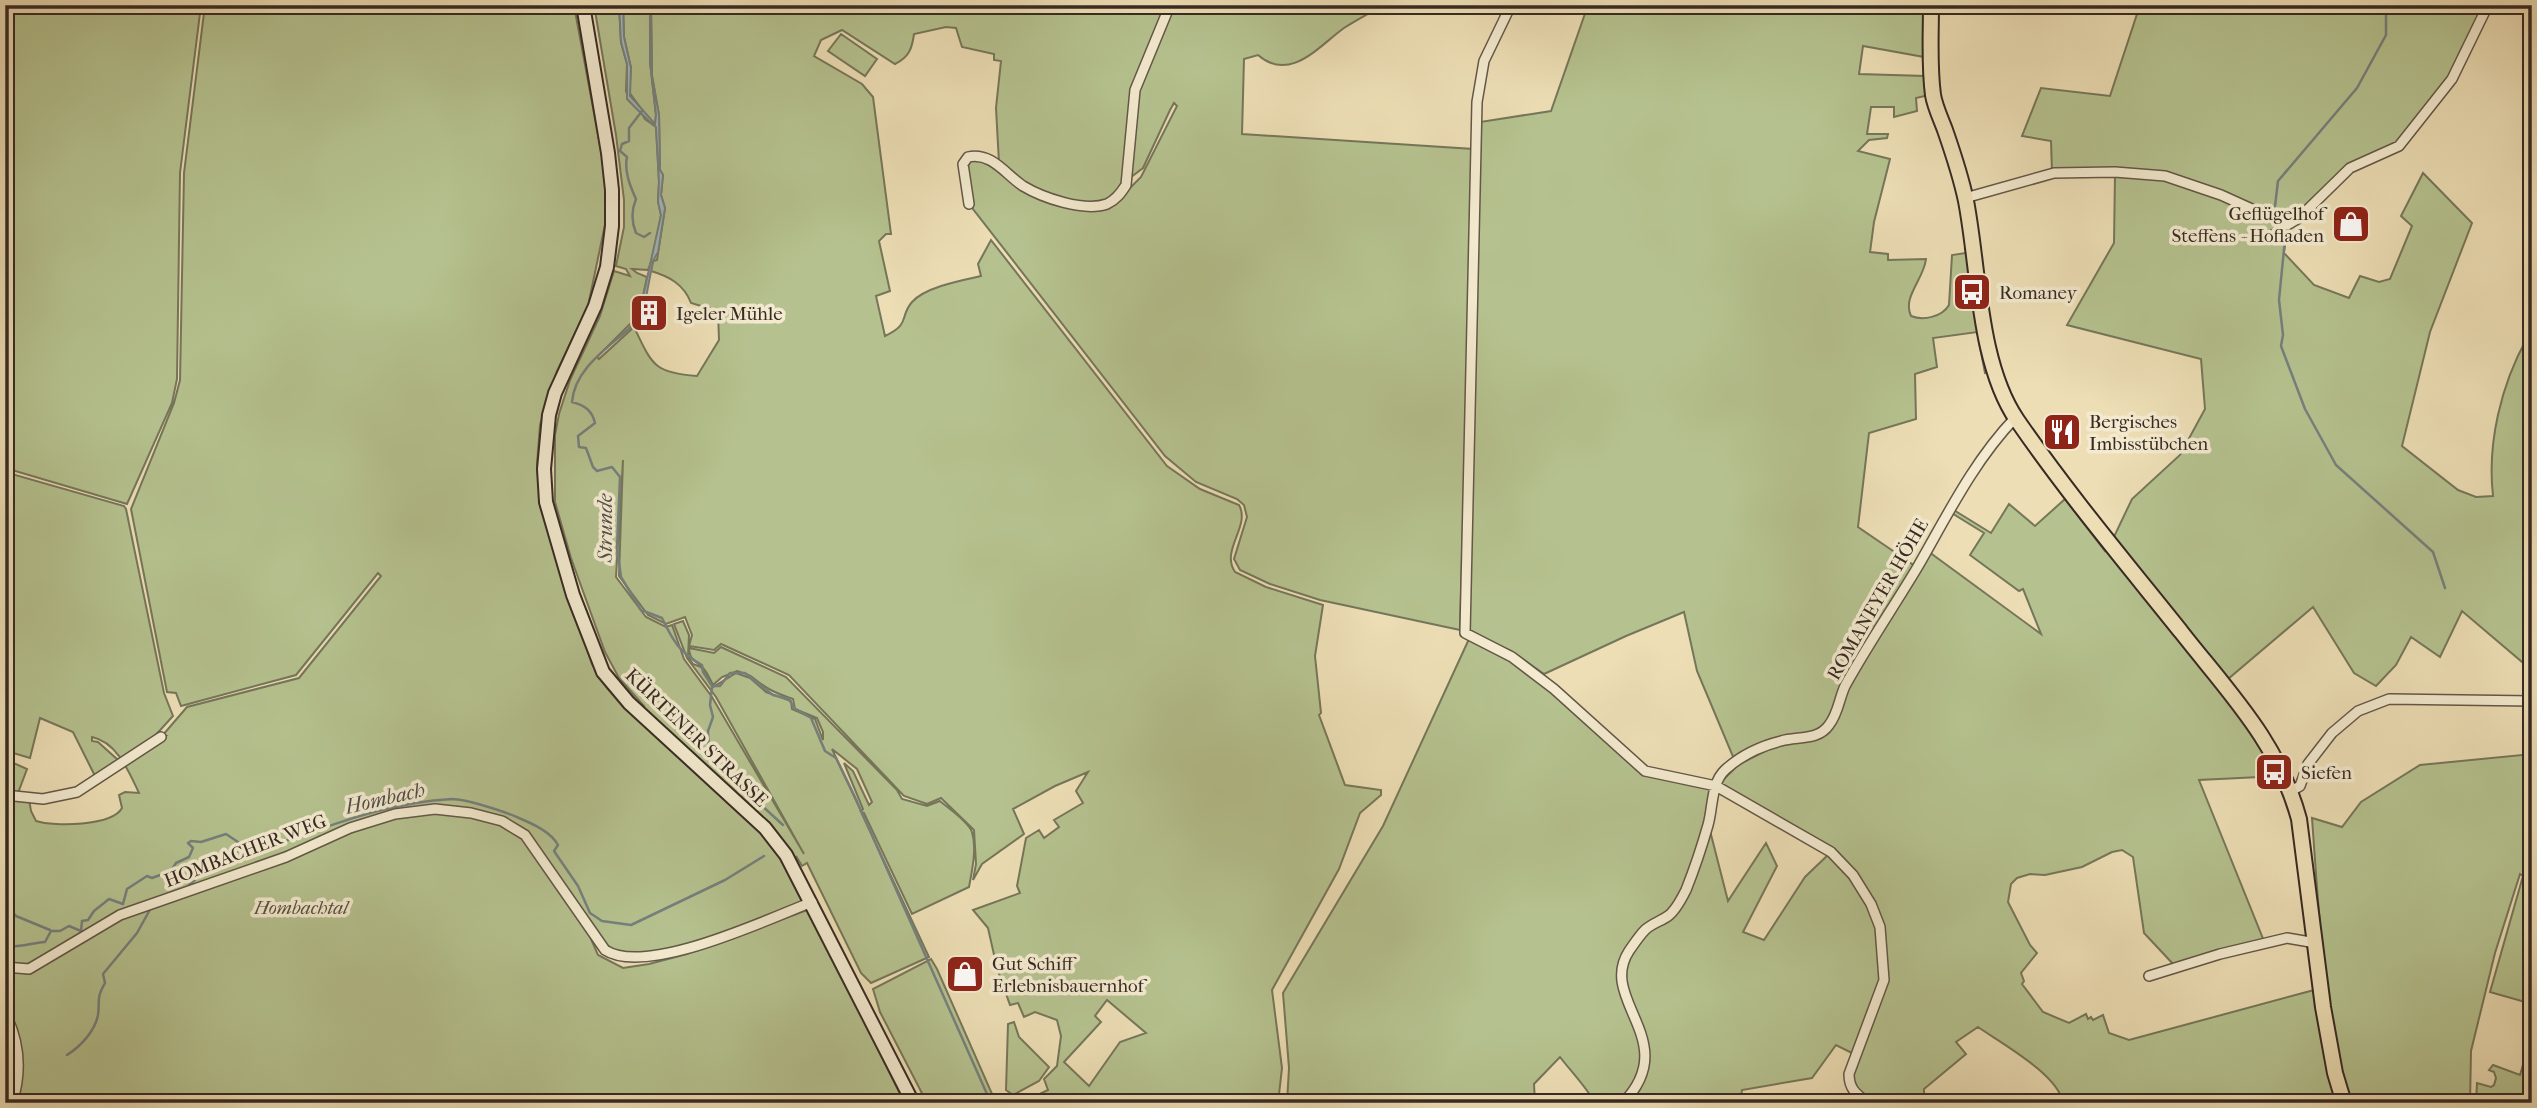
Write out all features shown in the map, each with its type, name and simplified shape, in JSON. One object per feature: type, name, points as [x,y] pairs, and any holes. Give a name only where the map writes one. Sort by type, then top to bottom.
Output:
[{"type":"main road","name":"KÜRTENER STRASSE","points":[[583,5],[608,153],[612,226],[607,267],[595,306],[555,393],[549,415],[544,469],[546,502],[573,595],[603,672],[629,703],[765,828],[786,855],[913,1103]]},
{"type":"main road","points":[[1931,5],[1930,57],[1934,96],[1965,198],[1985,332],[2001,388],[2015,418],[2109,542],[2255,723],[2281,766],[2299,819],[2323,1007],[2335,1073],[2344,1103]]},
{"type":"street","points":[[969,204],[963,164],[968,157],[975,156],[992,159],[1023,186],[1046,198],[1096,206],[1118,198],[1126,186],[1135,90],[1170,5]]},
{"type":"street","points":[[1511,5],[1484,61],[1477,102],[1465,633],[1512,657],[1554,689],[1645,771],[1716,786],[1831,852],[1853,875],[1871,904],[1880,927],[1884,980],[1849,1074],[1849,1084],[1855,1094],[1868,1103]]},
{"type":"street","points":[[1965,198],[2054,173],[2165,176],[2221,195],[2287,225],[2299,218],[2350,168],[2399,146],[2452,79],[2488,5]]},
{"type":"street","name":"ROMANEYER HÖHE","points":[[1716,786],[1723,772],[1749,754],[1782,741],[1818,735],[1829,726],[1845,687],[1900,597],[1947,512],[1996,438],[2015,418]]},
{"type":"street","points":[[2291,791],[2300,786],[2308,764],[2332,733],[2358,711],[2389,699],[2532,701]]},
{"type":"street","points":[[5,795],[43,799],[77,792],[161,737]]},
{"type":"street","points":[[1623,1103],[1641,1078],[1646,1054],[1641,1029],[1624,996],[1621,978],[1627,953],[1647,928],[1671,915],[1685,892],[1708,824],[1716,786]]},
{"type":"street","name":"HOMBACHER WEG","points":[[5,967],[29,969],[120,915],[286,857],[350,828],[395,814],[435,808],[486,816],[515,827],[525,835],[605,950],[624,958],[695,947],[812,902]]},
{"type":"street","points":[[2149,976],[2220,954],[2287,938],[2316,943]]},
{"type":"street","points":[[5,1013],[16,1038],[19,1053],[12,1103]]},
{"type":"green space","points":[[5,5],[201,5],[180,173],[177,379],[172,403],[127,504],[5,468]]},
{"type":"green space","name":"Hombachtal","points":[[205,5],[534,5],[534,10],[575,11],[605,172],[607,215],[588,306],[557,371],[540,425],[537,464],[540,506],[592,664],[607,688],[631,714],[644,706],[619,678],[605,652],[571,558],[555,502],[555,435],[570,380],[600,316],[614,271],[630,276],[626,269],[616,266],[624,227],[624,200],[594,5],[619,5],[621,42],[627,64],[626,91],[630,102],[656,127],[658,201],[661,215],[655,251],[648,270],[632,269],[647,277],[639,315],[597,357],[599,359],[634,327],[650,358],[662,369],[697,376],[719,340],[718,311],[691,303],[675,282],[651,271],[653,261],[657,260],[665,208],[661,195],[663,175],[660,170],[659,115],[652,76],[651,5],[1168,5],[1137,77],[1122,184],[1115,194],[1105,201],[1093,203],[1066,200],[1041,191],[1022,181],[999,163],[996,108],[1001,61],[994,60],[994,54],[962,47],[956,28],[946,27],[914,34],[909,52],[895,64],[842,30],[821,40],[814,56],[862,84],[873,97],[891,234],[886,234],[879,241],[890,291],[876,296],[885,336],[902,324],[908,307],[926,292],[981,276],[978,264],[991,240],[1167,466],[1200,489],[1239,505],[1241,521],[1231,555],[1235,572],[1266,587],[1323,605],[1315,656],[1321,713],[1319,715],[1345,785],[1381,790],[1381,795],[1360,813],[1339,869],[1272,990],[1282,1068],[1278,1103],[1021,1103],[1048,1090],[1044,1079],[1057,1066],[1061,1036],[1057,1020],[1035,1012],[1024,1017],[1018,1003],[1010,1005],[997,968],[988,928],[973,910],[1020,893],[1017,886],[1026,838],[1039,830],[1044,838],[1059,827],[1054,820],[1083,803],[1076,791],[1088,772],[1013,809],[1024,834],[982,864],[973,880],[976,864],[974,830],[941,798],[927,804],[904,796],[789,675],[721,644],[714,650],[689,646],[692,635],[685,617],[666,624],[648,615],[619,576],[623,460],[616,577],[646,617],[666,627],[672,625],[684,659],[712,697],[804,854],[716,697],[687,658],[674,624],[683,621],[689,635],[688,657],[693,664],[701,667],[692,658],[689,648],[714,653],[721,647],[786,677],[897,790],[902,799],[927,806],[940,801],[962,819],[972,832],[974,853],[969,887],[912,914],[864,813],[861,812],[929,957],[871,983],[861,973],[807,863],[802,866],[796,856],[797,859],[787,868],[803,901],[703,941],[640,955],[615,954],[588,932],[598,955],[623,968],[649,964],[687,954],[810,909],[902,1098],[876,1103],[14,1103],[21,1053],[5,1009],[5,969],[28,974],[63,954],[27,964],[5,965],[5,795],[29,799],[36,821],[82,824],[116,814],[122,808],[119,795],[125,792],[139,793],[121,759],[108,745],[92,737],[92,741],[98,742],[118,760],[118,764],[96,778],[73,732],[40,718],[30,758],[10,752],[9,761],[27,769],[18,793],[5,792],[5,472],[124,506],[126,509],[164,693],[173,716],[152,739],[161,741],[166,736],[162,736],[187,707],[299,678],[381,576],[378,573],[296,675],[181,706],[176,693],[167,692],[131,509],[174,403],[180,380],[184,173]],"holes":[[[701,667],[713,685],[722,677],[737,671],[793,699],[795,709],[817,718],[823,732],[823,740],[815,719],[792,709],[791,701],[766,692],[750,678],[736,673],[713,687]],[[832,749],[857,769],[872,802],[869,805],[853,771],[844,763],[863,809],[861,811]],[[1107,1000],[1146,1033],[1120,1042],[1089,1086],[1064,1062],[1101,1022],[1095,1016]]]},
{"type":"green space","points":[[623,5],[650,5],[650,62],[655,124],[629,92],[631,68],[624,37]]},
{"type":"green space","points":[[1172,5],[1383,5],[1344,28],[1314,52],[1293,64],[1270,63],[1258,55],[1244,59],[1242,134],[1473,149],[1460,630],[1320,600],[1270,584],[1240,570],[1234,559],[1247,517],[1244,505],[1237,499],[1196,482],[1165,456],[973,209],[966,172],[970,160],[984,160],[1015,182],[1073,207],[1121,197],[1141,177],[1177,106],[1174,103],[1143,168],[1127,180],[1134,102]]},
{"type":"green space","points":[[1588,5],[1923,5],[1924,57],[1863,46],[1859,74],[1925,76],[1929,95],[1916,98],[1917,111],[1894,117],[1894,107],[1871,107],[1867,134],[1888,134],[1887,138],[1869,140],[1858,151],[1890,159],[1874,222],[1870,252],[1888,254],[1888,260],[1926,259],[1909,302],[1911,316],[1921,318],[1937,315],[1949,305],[1952,255],[1966,253],[1965,249],[1968,249],[1971,292],[1988,372],[1985,373],[1977,332],[1933,338],[1937,367],[1915,374],[1916,419],[1869,433],[1858,527],[1915,566],[1830,721],[1819,730],[1734,759],[1697,671],[1684,612],[1544,674],[1511,651],[1477,636],[1469,629],[1480,122],[1551,111]]},
{"type":"green space","points":[[2140,5],[2487,5],[2451,79],[2397,146],[2348,167],[2298,217],[2285,223],[2164,177],[2052,172],[2051,141],[2022,136],[2041,88],[2110,96]]},
{"type":"green space","points":[[841,34],[877,59],[865,76],[828,51]]},
{"type":"green space","points":[[2423,173],[2472,223],[2430,332],[2402,446],[2458,490],[2476,497],[2493,496],[2494,435],[2503,395],[2527,338],[2532,341],[2532,625],[2528,630],[2528,667],[2462,611],[2440,657],[2411,637],[2396,665],[2376,686],[2354,673],[2313,607],[2228,679],[2111,543],[2132,499],[2180,455],[2205,409],[2201,359],[2067,325],[2114,243],[2115,174],[2163,180],[2220,198],[2287,228],[2284,253],[2314,285],[2349,298],[2360,276],[2379,282],[2390,279],[2412,226],[2401,216]]},
{"type":"green space","points":[[2065,499],[2105,551],[2109,545],[2251,724],[2268,758],[2266,772],[2260,777],[2199,780],[2264,941],[2175,966],[2144,933],[2133,857],[2122,850],[2082,867],[2045,875],[2030,874],[2017,878],[2011,884],[2008,902],[2030,945],[2037,953],[2021,973],[2024,981],[2022,984],[2043,1012],[2069,1023],[2086,1014],[2088,1019],[2091,1017],[2093,1020],[2103,1015],[2109,1033],[2129,1040],[2314,990],[2341,1103],[2063,1103],[2059,1092],[2040,1071],[1978,1027],[1956,1042],[1966,1054],[1924,1089],[1924,1103],[1870,1103],[1857,1093],[1850,1074],[1885,981],[1872,904],[1832,851],[1714,789],[1738,765],[1783,742],[1826,733],[1840,701],[1929,552],[2041,634],[2023,589],[2019,591],[1970,555],[1984,533],[1950,512],[1952,509],[1991,533],[2009,504],[2035,526]]},
{"type":"green space","points":[[1469,639],[1528,671],[1633,764],[1713,790],[1706,815],[1728,901],[1766,843],[1777,866],[1743,932],[1764,940],[1805,877],[1830,853],[1852,876],[1879,928],[1882,982],[1854,1054],[1836,1045],[1812,1078],[1742,1090],[1740,1103],[1624,1103],[1640,1077],[1621,1103],[1594,1103],[1560,1057],[1534,1084],[1535,1103],[1287,1103],[1289,1068],[1283,993],[1383,826]]},
{"type":"green space","points":[[2532,754],[2532,1004],[2490,992],[2523,876],[2520,874],[2495,953],[2471,1051],[2470,1103],[2351,1103],[2328,997],[2312,818],[2342,827],[2361,802],[2420,765]]},
{"type":"green space","points":[[931,959],[996,1103],[927,1103],[880,1012],[873,989]]},
{"type":"green space","points":[[5,1018],[16,1052],[13,1091],[9,1103],[5,1103]]},
{"type":"green space","points":[[1014,1022],[1019,1037],[1049,1067],[1039,1081],[1013,1095],[1006,1090],[1008,1024]]},
{"type":"green space","points":[[2532,1034],[2532,1103],[2476,1103],[2477,1083],[2491,1087],[2494,1085],[2494,1072],[2489,1070],[2493,1065],[2520,1075]]},
{"type":"water","points":[[619,5],[623,5],[624,37],[631,68],[630,96],[655,124],[650,62],[651,5],[652,76],[659,115],[660,170],[663,175],[661,195],[665,208],[658,252],[653,261],[642,318],[634,327],[630,327],[639,315],[661,215],[658,202],[656,127],[627,99],[627,64],[621,42]]},
{"type":"waterway","points":[[2275,206],[2278,181],[2357,88],[2386,35],[2386,5]]},
{"type":"waterway","points":[[642,111],[629,128],[629,141],[622,144],[620,151],[627,157],[627,173],[636,199],[632,216],[634,229],[644,237],[650,233]]},
{"type":"waterway","points":[[2271,230],[2285,239],[2279,300],[2283,335],[2281,346],[2305,409],[2336,465],[2433,552],[2445,588]]},
{"type":"waterway","name":"Strunde","points":[[633,325],[587,368],[580,378],[572,402],[587,409],[595,423],[578,436],[579,447],[586,448],[597,471],[612,467],[620,477],[617,548],[621,577],[641,610],[662,618],[678,646],[702,665],[703,672],[712,686],[720,686],[730,673],[745,673],[773,695],[789,699],[794,708],[811,718],[825,751],[836,758],[855,797],[991,1103]]},
{"type":"waterway","name":"Hombach","points":[[712,687],[710,705],[713,717],[708,731],[709,757],[783,825]]},
{"type":"waterway","name":"Hombach","points":[[5,946],[45,942],[51,931],[60,931],[69,926],[81,931],[82,921],[88,920],[94,911],[109,899],[123,904],[127,889],[147,876],[152,878],[171,871],[176,863],[189,857],[193,848],[188,843],[191,841],[201,842],[226,834],[253,852],[351,819],[427,801],[452,799],[476,803],[513,815],[546,832],[558,845],[554,851],[578,886],[590,913],[602,921],[631,925],[725,880],[764,856]]},
{"type":"waterway","points":[[187,887],[219,857],[230,857],[244,846]]},
{"type":"waterway","points":[[5,905],[16,916],[50,930]]},
{"type":"waterway","points":[[67,1055],[82,1043],[94,1027],[99,996],[105,983],[103,974],[137,933],[152,906]]},
{"type":"place","name":"Geflügelhof Steffens - Hofladen","points":[[2351,224]]},
{"type":"place","name":"Romaney","points":[[1972,292]]},
{"type":"place","name":"Igeler Mühle","points":[[649,313]]},
{"type":"place","name":"Bergisches Imbisstübchen","points":[[2062,432]]},
{"type":"place","name":"Siefen","points":[[2274,772]]},
{"type":"place","name":"Gut Schiff Erlebnisbauernhof","points":[[965,974]]}]
